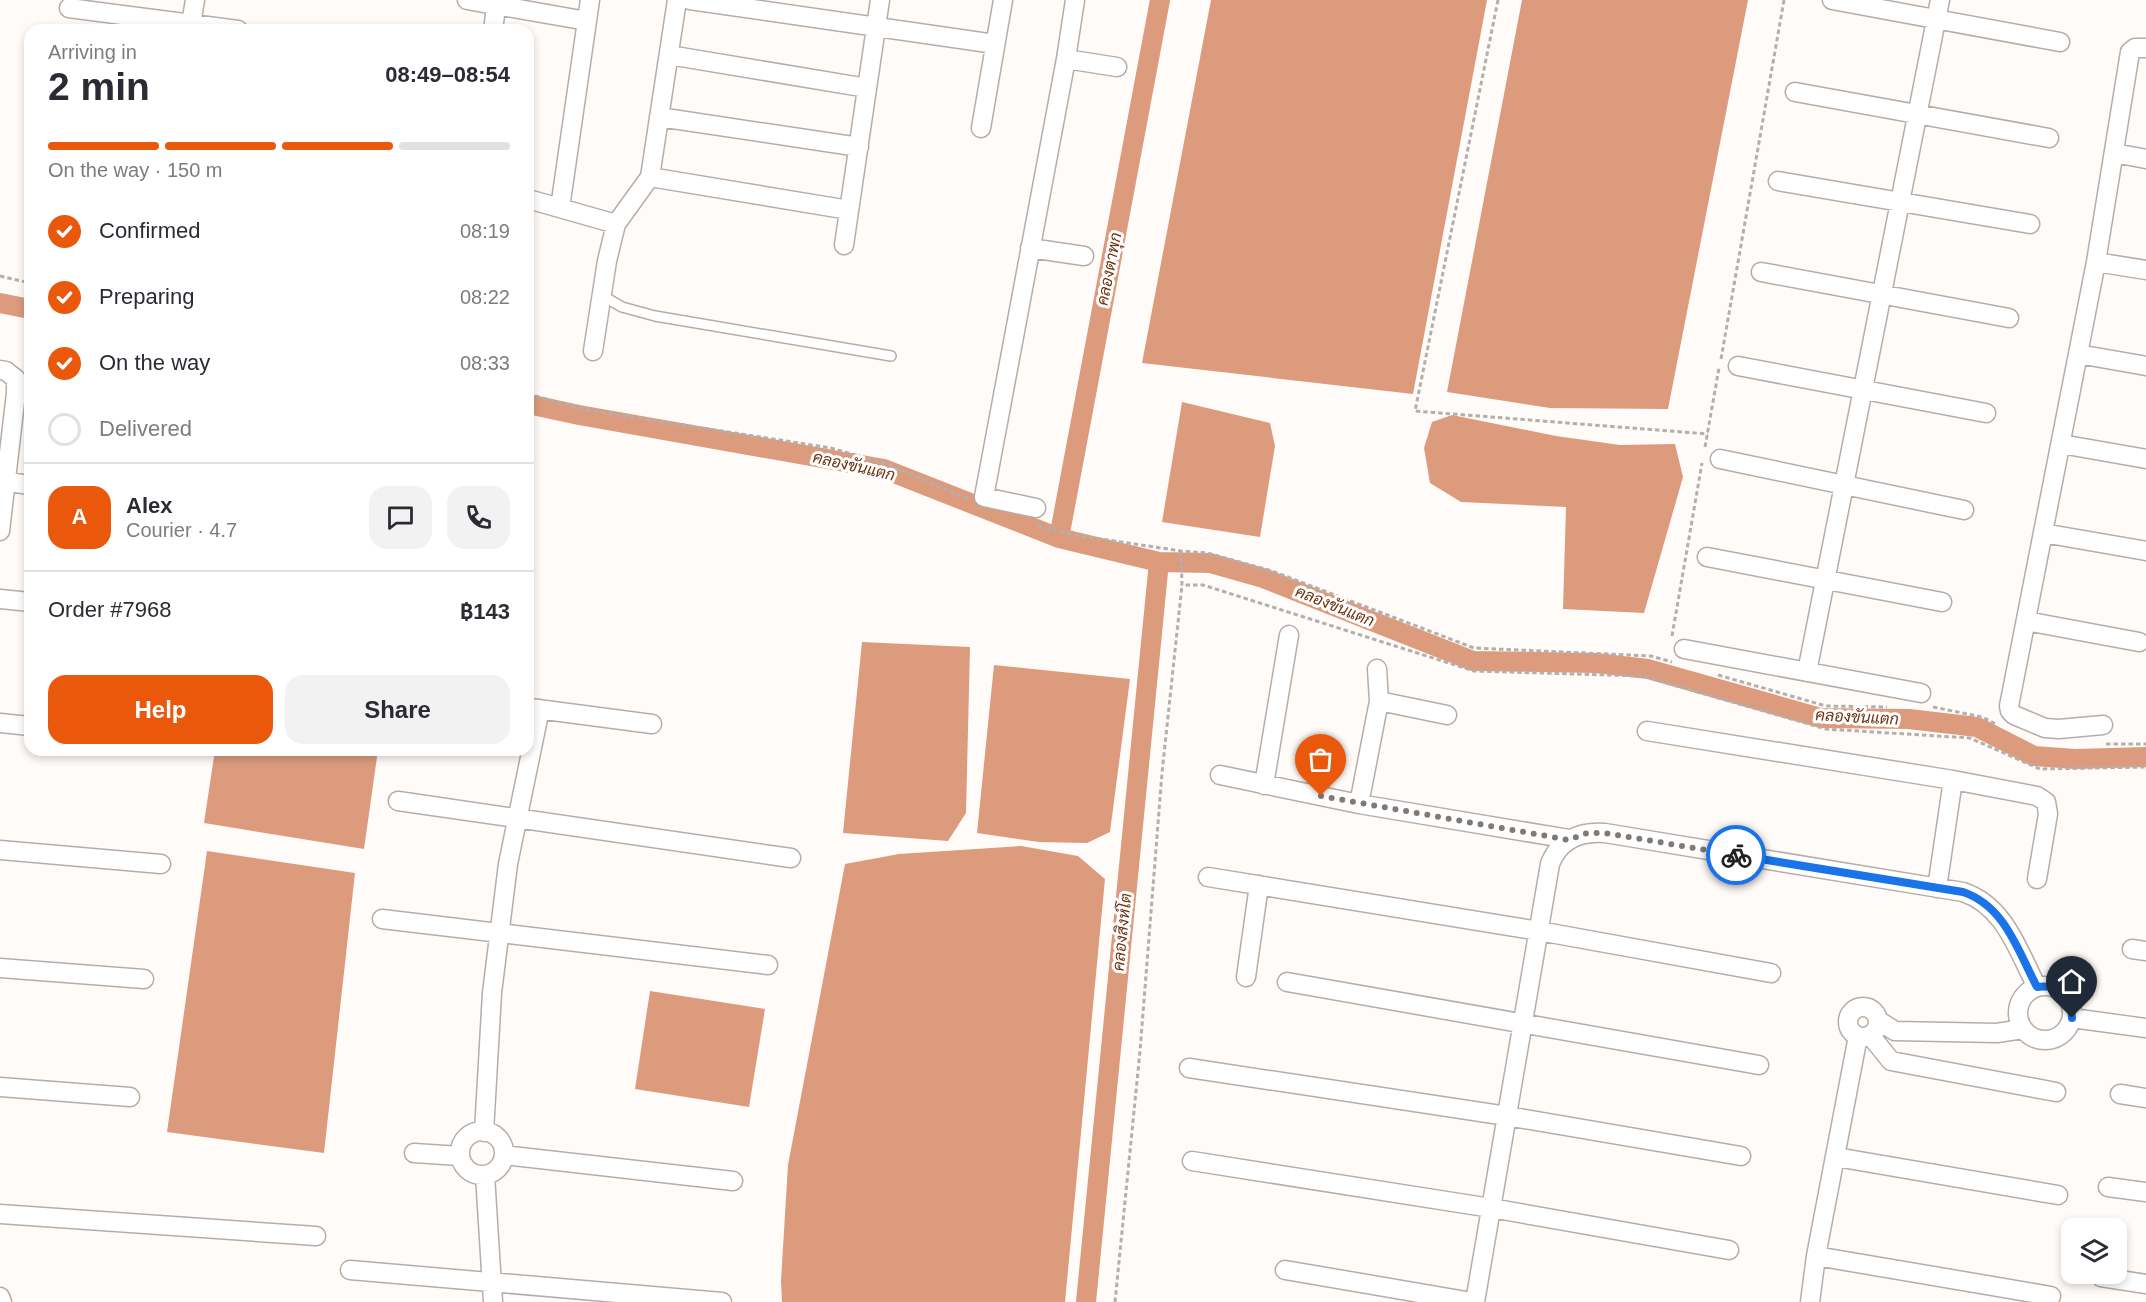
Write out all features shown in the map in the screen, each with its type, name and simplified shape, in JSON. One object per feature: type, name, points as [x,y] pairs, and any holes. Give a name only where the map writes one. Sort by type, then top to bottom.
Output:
[{"type":"street","points":[[191,24],[195,0]]},
{"type":"street","points":[[467,0],[497,3],[587,21]]},
{"type":"street","points":[[560,208],[590,0]]},
{"type":"street","points":[[593,351],[607,261],[616,224],[650,177],[677,0]]},
{"type":"street","points":[[690,0],[995,44]]},
{"type":"street","points":[[844,245],[880,0]]},
{"type":"street","points":[[981,128],[1003,0]]},
{"type":"street","points":[[1034,516],[984,497],[1075,0]]},
{"type":"street","points":[[1832,0],[2060,42]]},
{"type":"street","points":[[1807,672],[1940,0]]},
{"type":"street","points":[[494,24],[497,3]]},
{"type":"street","points":[[69,8],[172,24]]},
{"type":"street","points":[[2103,725],[2045,728],[2014,715],[2010,711],[2096,262],[2130,51],[2135,48],[2146,48]]},
{"type":"street","points":[[669,55],[867,88]]},
{"type":"street","points":[[1066,59],[1117,68]]},
{"type":"street","points":[[1795,92],[2049,138]]},
{"type":"street","points":[[659,117],[858,147]]},
{"type":"street","points":[[2114,153],[2146,159]]},
{"type":"street","points":[[650,177],[849,210]]},
{"type":"street","points":[[1778,181],[2030,224]]},
{"type":"street","points":[[534,201],[616,224]]},
{"type":"street","points":[[1030,248],[1084,256]]},
{"type":"street","points":[[2096,262],[2146,270]]},
{"type":"street","points":[[1761,272],[2009,318]]},
{"type":"street","points":[[2078,354],[2146,366]]},
{"type":"street","points":[[1738,366],[1986,413]]},
{"type":"street","points":[[0,370],[6,371],[16,379],[3,481],[0,531]]},
{"type":"street","points":[[2061,444],[2146,459]]},
{"type":"street","points":[[1720,459],[1964,510]]},
{"type":"street","points":[[3,481],[24,484]]},
{"type":"street","points":[[2043,533],[2146,551]]},
{"type":"street","points":[[1707,557],[1942,602]]},
{"type":"street","points":[[0,599],[24,601]]},
{"type":"street","points":[[2026,621],[2139,642]]},
{"type":"street","points":[[1264,785],[1289,635]]},
{"type":"street","points":[[1676,652],[1807,672],[1924,700]]},
{"type":"street","points":[[1359,804],[1378,701],[1377,669]]},
{"type":"street","points":[[1378,701],[1447,716]]},
{"type":"street","points":[[534,708],[652,724]]},
{"type":"street","points":[[0,723],[24,725]]},
{"type":"street","points":[[1647,730],[2037,796],[2046,802],[2048,814],[2037,879]]},
{"type":"street","points":[[484,1132],[491,1004],[508,864],[518,818],[527,756]]},
{"type":"street","points":[[1220,775],[1359,804],[1569,840]]},
{"type":"street","points":[[1937,888],[1953,780]]},
{"type":"street","points":[[398,801],[791,858]]},
{"type":"street","points":[[1285,1270],[1474,1302],[1550,864],[1557,850],[1569,840],[1587,833],[1605,833],[1937,888],[1976,897],[2004,922],[2037,987]]},
{"type":"street","points":[[0,850],[161,864]]},
{"type":"street","points":[[1208,877],[1539,931],[1771,972]]},
{"type":"street","points":[[1246,977],[1259,885]]},
{"type":"street","points":[[382,919],[768,965]]},
{"type":"street","points":[[0,968],[144,979]]},
{"type":"street","points":[[1287,982],[1759,1065]]},
{"type":"street","points":[[2037,987],[2055,988],[2062,992],[2072,1008],[2069,1026],[2062,1034],[2054,1038],[2045,1040],[2037,1038],[2023,1029],[2018,1013],[2019,1004],[2023,997],[2037,987]]},
{"type":"street","points":[[2072,1018],[2146,1028]]},
{"type":"street","points":[[1869,1031],[1997,1033],[2023,1029]]},
{"type":"street","points":[[1869,1031],[1892,1061],[2056,1092]]},
{"type":"street","points":[[1810,1302],[1816,1256],[1836,1157],[1869,1031]]},
{"type":"street","points":[[1189,1068],[1507,1116],[1741,1156]]},
{"type":"street","points":[[0,1087],[130,1097]]},
{"type":"street","points":[[2120,1094],[2146,1098]]},
{"type":"street","points":[[484,1132],[495,1135],[500,1141],[504,1155],[498,1168],[485,1175],[478,1175],[466,1168],[460,1155],[463,1142],[468,1137],[474,1133],[484,1132]]},
{"type":"street","points":[[414,1152],[460,1155]]},
{"type":"street","points":[[504,1155],[733,1181]]},
{"type":"street","points":[[1836,1157],[2058,1195]]},
{"type":"street","points":[[1192,1161],[1491,1208],[1729,1250]]},
{"type":"street","points":[[485,1175],[493,1302]]},
{"type":"street","points":[[2108,1186],[2146,1192]]},
{"type":"street","points":[[0,1214],[316,1236]]},
{"type":"street","points":[[1816,1256],[2051,1296]]},
{"type":"street","points":[[350,1270],[722,1302]]},
{"type":"street","points":[[2127,1281],[2146,1284]]},
{"type":"street","points":[[0,1297],[2,1302]]},
{"type":"lane","points":[[603,296],[622,307],[656,316],[891,356]]},
{"type":"path","points":[[1498,0],[1415,411],[1708,434]]},
{"type":"path","points":[[1034,516],[1043,528],[1075,535],[1207,553],[1272,571],[1474,648],[1651,657],[1676,652],[1708,434],[1784,0]]},
{"type":"path","points":[[0,276],[24,282]]},
{"type":"path","points":[[534,396],[587,410],[831,448],[887,464],[970,499]]},
{"type":"path","points":[[1115,1302],[1140,1051],[1162,773],[1182,585],[1181,551]]},
{"type":"path","points":[[1182,585],[1203,585],[1474,671],[1642,676],[1826,729],[1970,738],[2040,769],[2146,767]]},
{"type":"path","points":[[1717,675],[1826,706],[1893,707]]},
{"type":"path","points":[[1924,700],[1938,707],[1982,717],[2004,727]]},
{"type":"path","points":[[2102,744],[2146,744]]},
{"type":"shaded area","points":[[1211,0],[1487,0],[1413,394],[1142,363]]},
{"type":"shaded area","points":[[1522,0],[1748,0],[1668,409],[1550,408],[1447,392]]},
{"type":"shaded area","points":[[1182,402],[1270,423],[1275,446],[1260,537],[1162,522]]},
{"type":"shaded area","points":[[1452,415],[1556,436],[1620,445],[1675,444],[1683,477],[1644,613],[1563,609],[1566,507],[1461,502],[1430,483],[1424,448],[1432,422]]},
{"type":"shaded area","points":[[862,642],[970,647],[966,813],[948,841],[843,833]]},
{"type":"shaded area","points":[[994,665],[1130,679],[1110,832],[1087,843],[1039,842],[977,833]]},
{"type":"shaded area","points":[[214,756],[377,756],[364,849],[204,823]]},
{"type":"shaded area","points":[[1021,846],[1078,856],[1105,879],[1065,1302],[782,1302],[781,1281],[788,1165],[845,864],[899,854]]},
{"type":"shaded area","points":[[207,851],[355,873],[324,1153],[167,1132]]},
{"type":"shaded area","points":[[650,991],[765,1009],[749,1107],[635,1089]]},
{"type":"waterway","name":"คลองตาพุก","points":[[1059,538],[1160,0]]},
{"type":"waterway","name":"คลองขันแตก","points":[[0,303],[24,308]]},
{"type":"waterway","name":"คลองขันแตก","points":[[534,405],[884,469],[1059,538],[1159,562],[1210,563],[1263,578],[1473,661],[1596,663],[1648,669],[1821,718],[1909,719],[1977,727],[2034,756],[2075,759],[2146,757]]},
{"type":"waterway","name":"คลองสิงห์โต","points":[[1086,1302],[1159,562]]},
{"type":"way so far","points":[[1321,796],[1569,840],[1578,835],[1596,832],[1736,855]]},
{"type":"route","points":[[1736,855],[1963,892],[1976,897],[2004,922],[2037,987],[2055,988],[2069,1000],[2072,1018]]}]
